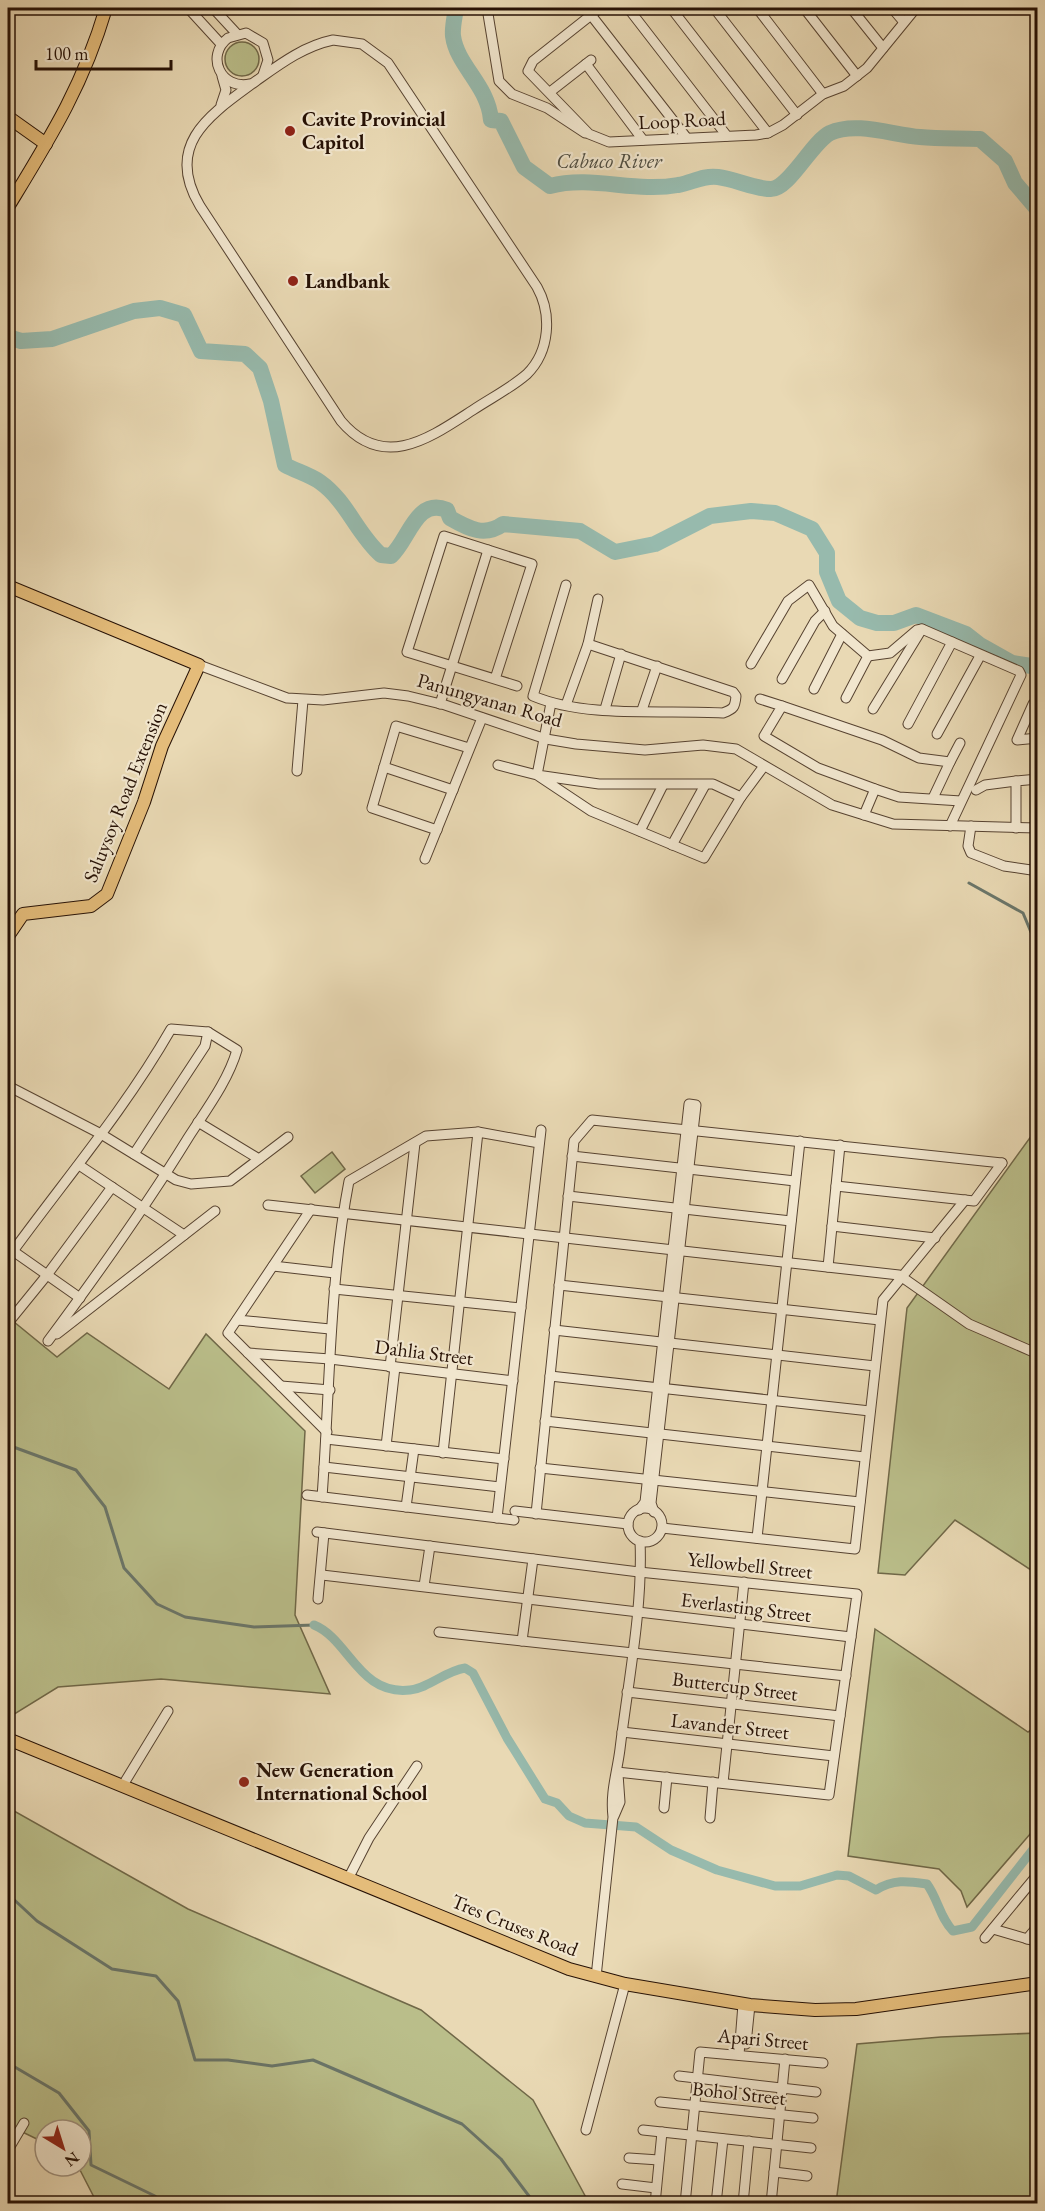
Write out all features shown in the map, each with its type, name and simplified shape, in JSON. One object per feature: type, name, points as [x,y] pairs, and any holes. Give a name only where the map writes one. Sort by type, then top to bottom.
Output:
[{"type":"main road","points":[[8,207],[78,87],[106,8]]},
{"type":"main road","points":[[8,117],[46,144]]},
{"type":"main road","name":"Panungyanan Road","points":[[8,586],[199,665]]},
{"type":"main road","name":"Saluysoy Road Extension","points":[[8,936],[22,914],[32,911],[74,910],[91,906],[107,894],[144,802],[162,746],[199,665]]},
{"type":"main road","name":"Tres Cruses Road","points":[[8,1739],[569,1969],[625,1984],[747,2005],[815,2010],[855,2009],[1038,1983]]},
{"type":"street","points":[[188,8],[221,44]]},
{"type":"street","points":[[213,8],[237,34]]},
{"type":"street","points":[[487,8],[499,81],[512,94],[547,108],[595,139]]},
{"type":"street","points":[[595,139],[550,92],[530,75],[529,66],[600,8]]},
{"type":"street","points":[[628,8],[727,136]]},
{"type":"street","points":[[672,8],[768,133]]},
{"type":"street","points":[[714,8],[797,115]]},
{"type":"street","points":[[757,8],[823,94]]},
{"type":"street","points":[[804,8],[857,76]]},
{"type":"street","points":[[851,8],[883,48]]},
{"type":"street","points":[[892,8],[903,21]]},
{"type":"street","name":"Loop Road","points":[[595,139],[609,142],[768,133],[797,115],[823,94],[839,89],[857,76],[872,63],[903,21],[916,8]]},
{"type":"street","points":[[591,15],[686,137]]},
{"type":"street","points":[[218,108],[226,93],[216,61],[221,44],[237,34],[252,35],[278,56],[291,57]]},
{"type":"street","points":[[344,40],[370,48],[388,63],[540,293],[547,317],[545,340],[537,361],[523,377],[416,444],[400,447],[381,445],[364,439],[346,427],[281,333],[193,194],[187,172],[191,143],[202,124],[218,108],[291,57],[322,42],[344,40]]},
{"type":"street","points":[[222,76],[237,85],[258,79],[268,60],[264,45]]},
{"type":"street","points":[[550,92],[588,62],[643,140]]},
{"type":"street","points":[[495,679],[532,564],[444,536],[407,652],[452,665],[495,679],[518,686]]},
{"type":"street","points":[[440,704],[488,550]]},
{"type":"street","points":[[566,585],[533,696],[551,704],[604,709],[723,712],[732,710],[735,705],[733,692],[588,644]]},
{"type":"street","points":[[751,664],[788,601],[809,585],[833,626],[868,656],[890,653],[917,630],[922,629],[1019,671],[1021,675],[950,826]]},
{"type":"street","points":[[566,705],[588,644],[598,598]]},
{"type":"street","points":[[782,679],[815,621],[825,611]]},
{"type":"street","points":[[873,709],[922,629]]},
{"type":"street","points":[[814,689],[842,634]]},
{"type":"street","points":[[908,724],[952,642]]},
{"type":"street","points":[[604,709],[621,654]]},
{"type":"street","points":[[846,698],[868,656]]},
{"type":"street","points":[[937,734],[980,656]]},
{"type":"street","name":"Panungyanan Road","points":[[199,665],[287,698],[303,700],[384,693],[440,704],[546,739],[645,750],[703,745],[736,749],[832,805],[902,825],[1038,828]]},
{"type":"street","points":[[642,710],[657,666]]},
{"type":"street","points":[[1038,695],[1017,740],[1038,738]]},
{"type":"street","points":[[760,699],[882,740],[919,758],[950,762]]},
{"type":"street","points":[[297,771],[303,700]]},
{"type":"street","points":[[537,776],[551,704]]},
{"type":"street","points":[[782,706],[764,736],[818,768],[899,797],[961,801]]},
{"type":"street","points":[[425,859],[482,717]]},
{"type":"street","points":[[437,830],[372,808],[396,726],[469,748]]},
{"type":"street","points":[[933,798],[960,743]]},
{"type":"street","points":[[498,765],[537,776],[599,784],[713,784],[741,797]]},
{"type":"street","points":[[537,776],[591,811],[704,858],[741,797],[764,766]]},
{"type":"street","points":[[384,767],[453,790]]},
{"type":"street","points":[[976,790],[985,784],[1038,780]]},
{"type":"street","points":[[1016,781],[1016,828]]},
{"type":"street","points":[[672,845],[705,784]]},
{"type":"street","points":[[640,831],[663,785]]},
{"type":"street","points":[[864,815],[875,789]]},
{"type":"street","points":[[971,826],[968,846],[971,853],[1004,866],[1038,872]]},
{"type":"street","points":[[80,1298],[47,1275],[10,1254],[79,1165],[153,1061],[171,1029],[208,1032],[237,1050],[233,1064],[146,1207],[80,1298],[48,1341],[215,1211]]},
{"type":"street","points":[[134,1154],[205,1046],[208,1032]]},
{"type":"street","points":[[8,1086],[101,1134],[166,1174],[191,1184],[216,1184],[230,1181],[288,1137]]},
{"type":"street","points":[[536,1514],[574,1141],[592,1120],[690,1128],[1002,1163],[974,1201],[836,1186]]},
{"type":"street","points":[[198,1122],[259,1159]]},
{"type":"street","points":[[644,1542],[656,1538],[662,1528],[651,1503],[651,1480],[690,1128]]},
{"type":"street","points":[[497,1518],[541,1130]]},
{"type":"street","points":[[322,1497],[330,1390],[330,1329],[335,1273],[349,1181],[426,1136],[478,1132],[539,1143]]},
{"type":"street","points":[[443,1453],[478,1132]]},
{"type":"street","points":[[757,1538],[800,1141]]},
{"type":"street","points":[[386,1446],[398,1295],[415,1143]]},
{"type":"street","points":[[828,1267],[840,1145]]},
{"type":"street","points":[[572,1156],[795,1181]]},
{"type":"street","points":[[79,1165],[146,1207],[184,1235]]},
{"type":"street","points":[[8,1323],[47,1275],[112,1187]]},
{"type":"street","points":[[568,1196],[791,1221]]},
{"type":"street","points":[[662,1528],[855,1549],[883,1300],[904,1278],[965,1200]]},
{"type":"street","points":[[268,1205],[899,1275],[960,1320],[1038,1354]]},
{"type":"street","points":[[311,1209],[228,1334],[281,1386],[327,1436],[386,1446],[504,1459]]},
{"type":"street","points":[[832,1226],[935,1238]]},
{"type":"street","points":[[273,1266],[335,1273]]},
{"type":"street","points":[[559,1285],[879,1320]]},
{"type":"street","points":[[334,1289],[521,1308]]},
{"type":"street","points":[[237,1320],[330,1329]]},
{"type":"street","points":[[554,1330],[875,1366]]},
{"type":"street","name":"Dahlia Street","points":[[248,1353],[330,1359],[513,1381]]},
{"type":"street","points":[[550,1376],[870,1411]]},
{"type":"street","points":[[281,1386],[330,1390]]},
{"type":"street","points":[[545,1421],[865,1457]]},
{"type":"street","points":[[406,1507],[414,1449]]},
{"type":"street","points":[[324,1467],[500,1487]]},
{"type":"street","points":[[540,1468],[860,1502]]},
{"type":"street","points":[[644,1542],[630,1533],[628,1524],[632,1515],[645,1502],[651,1480]]},
{"type":"street","points":[[307,1496],[497,1518],[536,1514],[628,1524]]},
{"type":"street","points":[[639,1510],[654,1512]]},
{"type":"street","name":"Yellowbell Street","points":[[321,1575],[321,1532],[639,1572],[857,1594],[851,1637]]},
{"type":"street","points":[[596,1977],[613,1817],[610,1795],[617,1772],[644,1542]]},
{"type":"street","points":[[424,1586],[430,1546]]},
{"type":"street","points":[[522,1641],[533,1559]]},
{"type":"street","points":[[318,1599],[321,1575]]},
{"type":"street","name":"Everlasting Street","points":[[321,1575],[851,1637]]},
{"type":"street","points":[[710,1818],[727,1744],[744,1582]]},
{"type":"street","points":[[439,1632],[846,1676]]},
{"type":"street","points":[[617,1772],[829,1795],[851,1637]]},
{"type":"street","name":"Buttercup Street","points":[[627,1692],[840,1716]]},
{"type":"street","points":[[123,1785],[168,1711]]},
{"type":"street","name":"Lavander Street","points":[[622,1732],[834,1756]]},
{"type":"street","points":[[348,1879],[369,1838],[417,1766]]},
{"type":"street","points":[[664,1808],[667,1777]]},
{"type":"street","points":[[985,1938],[1038,1874]]},
{"type":"street","points":[[1027,1939],[1038,1926]]},
{"type":"street","points":[[993,1929],[1038,1942]]},
{"type":"street","points":[[586,2130],[625,1984]]},
{"type":"street","points":[[742,2055],[747,2005]]},
{"type":"street","name":"Apari Street","points":[[697,2079],[700,2052],[823,2062]]},
{"type":"street","points":[[785,2059],[771,2202],[802,2203]]},
{"type":"street","points":[[679,2076],[816,2092]]},
{"type":"street","points":[[685,2204],[697,2079]]},
{"type":"street","name":"Bohol Street","points":[[660,2102],[813,2118]]},
{"type":"street","points":[[8,2150],[24,2123]]},
{"type":"street","points":[[643,2130],[811,2148]]},
{"type":"street","points":[[655,2204],[662,2132]]},
{"type":"street","points":[[716,2204],[723,2139]]},
{"type":"street","points":[[743,2204],[748,2141]]},
{"type":"street","points":[[629,2158],[659,2160]]},
{"type":"street","points":[[774,2172],[807,2176]]},
{"type":"street","points":[[622,2184],[656,2188]]},
{"type":"green space","points":[[242,42],[254,47],[259,59],[254,71],[242,76],[230,71],[225,59],[230,47]]},
{"type":"green space","points":[[1037,1128],[1037,1574],[955,1520],[905,1575],[878,1573],[907,1308]]},
{"type":"green space","points":[[332,1152],[345,1169],[315,1193],[301,1176]]},
{"type":"green space","points":[[8,1317],[57,1357],[87,1333],[169,1389],[206,1334],[305,1431],[295,1615],[330,1694],[161,1679],[58,1687],[8,1718]]},
{"type":"green space","points":[[875,1629],[1028,1732],[1037,1725],[1037,1826],[967,1907],[961,1891],[939,1869],[848,1856]]},
{"type":"green space","points":[[8,1791],[14,1811],[188,1909],[421,2010],[533,2100],[589,2203],[97,2203],[84,2178],[93,2178],[93,2118],[33,2118],[33,2137],[8,2125]]},
{"type":"green space","points":[[1037,2033],[1037,2203],[836,2203],[857,2044],[941,2037]]},
{"type":"waterway","name":"Cabuco River","points":[[456,8],[453,25],[456,47],[484,96],[491,120],[501,121],[524,167],[550,186],[582,182],[662,187],[712,177],[771,189],[785,182],[830,133],[863,128],[920,137],[980,139],[1005,161],[1015,183],[1038,210]]},
{"type":"waterway","points":[[8,337],[21,341],[52,339],[134,311],[160,308],[184,315],[201,351],[245,354],[260,368],[271,401],[285,465],[316,480],[338,498],[365,537],[381,555],[391,556],[420,515],[428,509],[436,508],[447,510],[450,518],[483,531],[503,524],[580,531],[615,552],[655,544],[710,516],[751,511],[775,513],[812,529],[827,553],[827,572],[839,601],[860,618],[877,623],[894,623],[916,615],[966,634],[980,645],[1012,663],[1038,667]]},
{"type":"waterway","points":[[969,883],[1023,913],[1038,949]]},
{"type":"waterway","points":[[8,1445],[76,1470],[105,1507],[124,1568],[157,1604],[185,1617],[254,1627],[314,1625]]},
{"type":"waterway","points":[[8,1619],[11,1650],[8,1655]]},
{"type":"waterway","points":[[314,1625],[337,1642],[366,1676],[393,1690],[417,1689],[451,1672],[465,1668],[473,1673],[507,1738],[545,1799],[557,1803],[569,1816],[585,1823],[636,1827],[671,1850],[717,1870],[775,1886],[800,1886],[837,1875],[849,1876],[876,1890],[888,1884],[900,1882],[927,1884],[953,1931],[972,1927],[1038,1843]]},
{"type":"waterway","points":[[8,1894],[37,1921],[112,1969],[156,1976],[178,2001],[195,2060],[228,2060],[272,2066],[313,2060],[462,2124],[501,2159],[535,2204]]},
{"type":"waterway","points":[[8,2063],[59,2093],[89,2131],[91,2165],[155,2196],[161,2204]]},
{"type":"place","name":"Cavite Provincial Capitol","points":[[290,131]]},
{"type":"place","name":"Landbank","points":[[293,281]]},
{"type":"place","name":"New Generation International School","points":[[244,1782]]}]
